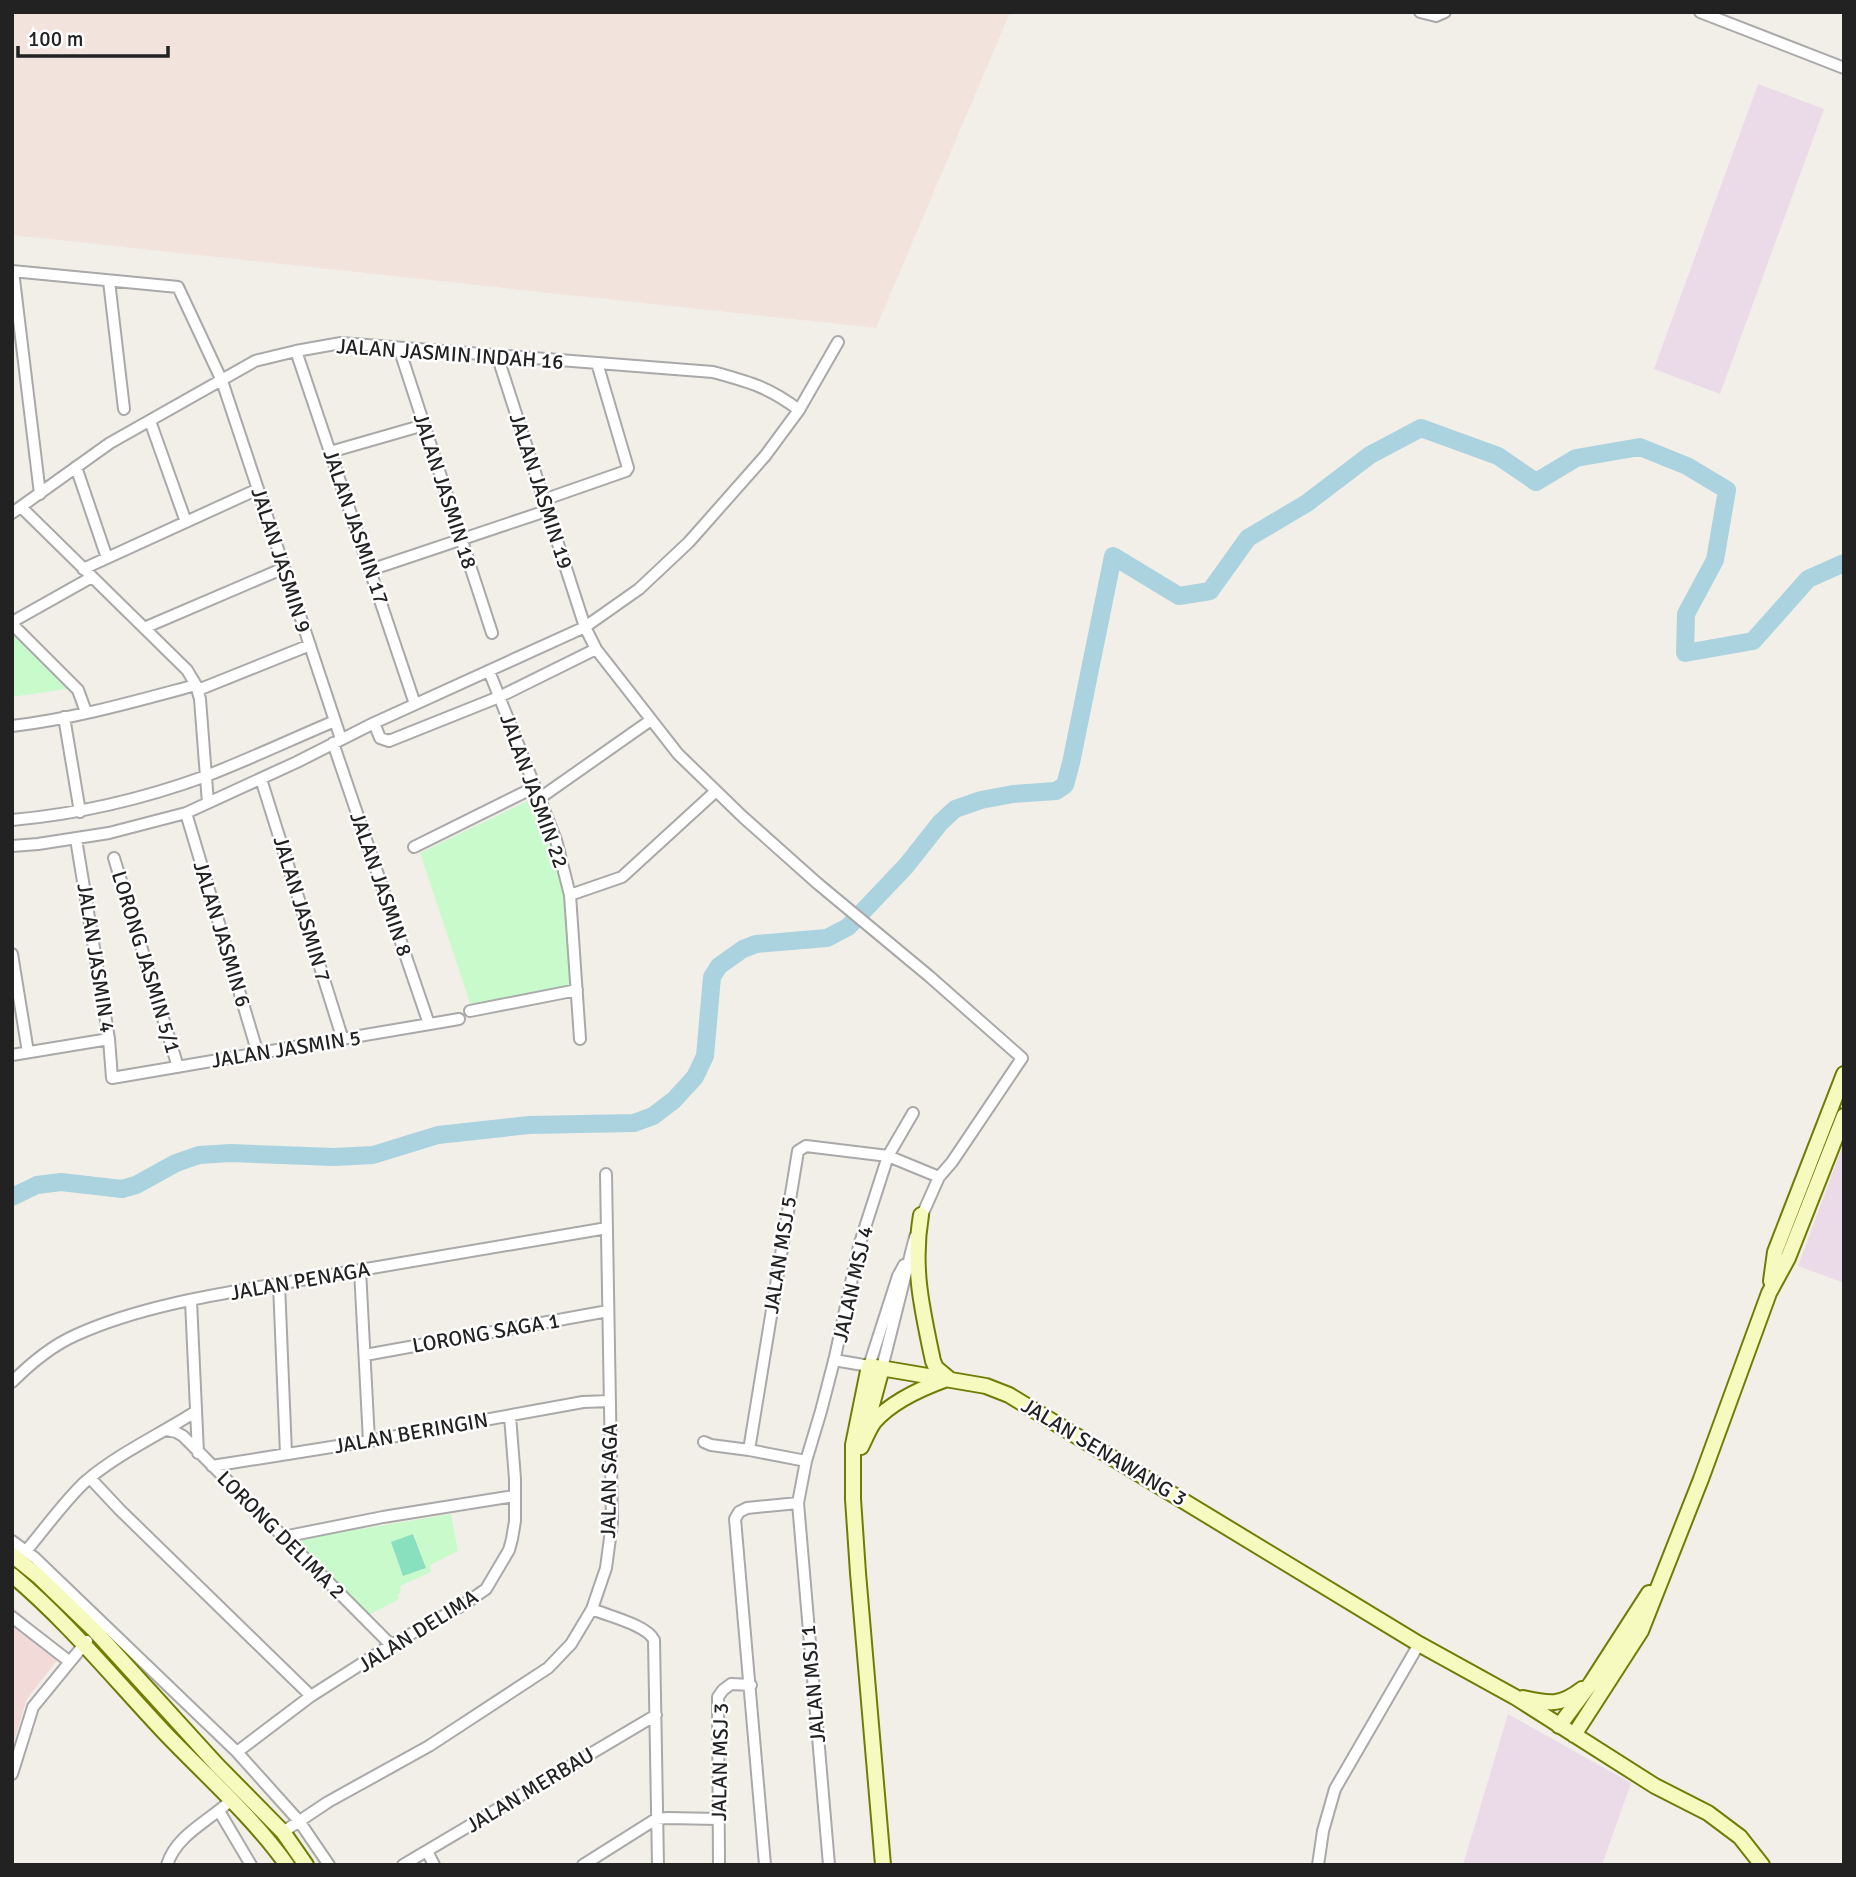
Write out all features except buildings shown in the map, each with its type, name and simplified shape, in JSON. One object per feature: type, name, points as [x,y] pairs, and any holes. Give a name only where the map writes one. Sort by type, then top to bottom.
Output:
[{"type":"street","points":[[1420,12],[1436,16],[1445,12]]},
{"type":"street","points":[[1700,12],[1844,68]]},
{"type":"street","points":[[40,494],[13,271],[109,281],[124,410]]},
{"type":"street","name":"JALAN JASMIN 9","points":[[109,281],[178,287],[222,381],[335,721],[337,741]]},
{"type":"street","points":[[12,846],[109,833],[186,813],[374,723],[585,627],[639,589],[689,542],[765,456],[799,410],[838,342]]},
{"type":"street","name":"JALAN JASMIN INDAH 16","points":[[17,511],[110,443],[255,361],[341,343],[713,372],[752,383],[779,395],[799,410]]},
{"type":"street","name":"JALAN JASMIN 18","points":[[399,348],[492,633]]},
{"type":"street","name":"JALAN JASMIN 17","points":[[296,351],[415,704]]},
{"type":"street","name":"JALAN JASMIN 19","points":[[497,355],[585,627],[596,649],[678,754],[743,817],[1022,1058],[939,1177]]},
{"type":"street","points":[[370,570],[461,539],[625,471],[628,468],[597,363]]},
{"type":"street","points":[[150,421],[186,522]]},
{"type":"street","points":[[330,452],[424,425]]},
{"type":"street","points":[[76,467],[107,558]]},
{"type":"street","points":[[83,569],[258,489]]},
{"type":"street","points":[[17,511],[83,569],[187,670],[197,687],[200,699],[208,803]]},
{"type":"street","points":[[144,628],[284,568]]},
{"type":"street","points":[[86,712],[78,690],[12,623],[92,578]]},
{"type":"street","points":[[12,726],[64,718],[197,687],[310,645]]},
{"type":"street","points":[[374,723],[380,738],[389,741],[499,697],[596,649]]},
{"type":"street","name":"JALAN JASMIN 22","points":[[489,671],[556,840],[570,895],[580,1040]]},
{"type":"street","points":[[64,718],[80,812]]},
{"type":"street","points":[[414,847],[538,792],[651,720]]},
{"type":"street","points":[[12,820],[80,812],[158,792],[206,776],[335,721]]},
{"type":"street","name":"JALAN JASMIN 8","points":[[337,741],[429,1024]]},
{"type":"street","name":"JALAN JASMIN 7","points":[[261,779],[343,1040]]},
{"type":"street","points":[[570,895],[622,877],[716,791]]},
{"type":"street","name":"JALAN JASMIN 6","points":[[186,813],[258,1054]]},
{"type":"street","name":"JALAN JASMIN 4","points":[[76,839],[109,1040],[112,1078]]},
{"type":"street","name":"LORONG JASMIN 5/1","points":[[114,858],[178,1067]]},
{"type":"street","points":[[12,954],[28,1052]]},
{"type":"street","points":[[470,1011],[577,990]]},
{"type":"street","name":"JALAN JASMIN 5","points":[[112,1078],[458,1019]]},
{"type":"street","points":[[12,1055],[109,1040]]},
{"type":"street","points":[[1769,1293],[1775,1252],[1844,1074]]},
{"type":"street","name":"JALAN MSJ 4","points":[[798,1503],[859,1246],[888,1156],[913,1113]]},
{"type":"street","points":[[1574,1735],[1642,1630],[1769,1293],[1788,1258],[1844,1116]]},
{"type":"street","name":"JALAN MSJ 5","points":[[749,1450],[798,1151],[806,1146],[888,1156],[939,1177]]},
{"type":"street","name":"JALAN SAGA","points":[[283,1832],[328,1802],[418,1752],[548,1668],[571,1644],[592,1609],[606,1568],[612,1523],[606,1174]]},
{"type":"street","points":[[883,1865],[858,1573],[853,1445],[921,1215],[939,1177]]},
{"type":"street","points":[[921,1215],[916,1262],[918,1286],[933,1361],[936,1368],[949,1379]]},
{"type":"street","name":"JALAN PENAGA","points":[[12,1382],[29,1365],[75,1335],[131,1315],[279,1284],[607,1228]]},
{"type":"street","points":[[360,1270],[369,1441]]},
{"type":"street","points":[[279,1284],[286,1454]]},
{"type":"street","points":[[191,1301],[198,1453]]},
{"type":"street","name":"LORONG SAGA 1","points":[[365,1355],[608,1311]]},
{"type":"street","points":[[834,1360],[875,1367]]},
{"type":"street","points":[[853,1475],[861,1447],[875,1367]]},
{"type":"street","name":"JALAN SENAWANG 3","points":[[875,1367],[949,1379],[1009,1395],[1419,1644],[1515,1697]]},
{"type":"street","points":[[861,1447],[874,1422],[888,1410],[921,1388],[949,1379]]},
{"type":"street","name":"JALAN BERINGIN","points":[[212,1466],[583,1402],[610,1401]]},
{"type":"street","points":[[19,1553],[90,1478],[118,1456],[195,1412]]},
{"type":"street","name":"JALAN DELIMA","points":[[237,1752],[311,1696],[486,1589],[509,1550],[515,1521],[510,1416]]},
{"type":"street","name":"LORONG DELIMA 2","points":[[167,1430],[183,1436],[391,1645]]},
{"type":"street","points":[[704,1442],[806,1461]]},
{"type":"street","points":[[90,1478],[311,1696]]},
{"type":"street","points":[[283,1537],[383,1517],[514,1496]]},
{"type":"street","points":[[765,1865],[735,1519],[747,1508],[798,1503]]},
{"type":"street","name":"JALAN MSJ 1","points":[[798,1503],[828,1865]]},
{"type":"street","points":[[12,1541],[38,1576],[95,1631],[217,1765],[283,1832],[306,1865]]},
{"type":"street","points":[[19,1553],[35,1558],[237,1752],[299,1821],[329,1865]]},
{"type":"street","points":[[1559,1726],[1591,1683],[1664,1572]]},
{"type":"street","points":[[12,1575],[84,1644],[270,1841],[287,1865]]},
{"type":"street","points":[[592,1609],[651,1633],[654,1640],[658,1865]]},
{"type":"street","points":[[12,1617],[70,1662]]},
{"type":"street","points":[[13,1767],[33,1707],[95,1631]]},
{"type":"street","points":[[1318,1865],[1323,1831],[1335,1789],[1419,1644]]},
{"type":"street","points":[[1611,1758],[1595,1737],[1591,1726],[1593,1715],[1614,1675]]},
{"type":"street","points":[[1515,1697],[1559,1703],[1572,1698],[1591,1683]]},
{"type":"street","name":"JALAN MSJ 3","points":[[719,1865],[718,1697],[731,1684],[751,1685]]},
{"type":"street","points":[[1515,1697],[1655,1786],[1707,1813],[1740,1838],[1762,1865]]},
{"type":"street","name":"JALAN MERBAU","points":[[403,1865],[656,1715]]},
{"type":"street","points":[[167,1865],[175,1848],[186,1836],[230,1801]]},
{"type":"street","points":[[219,1811],[251,1865]]},
{"type":"street","points":[[583,1865],[656,1819],[718,1819]]},
{"type":"street","points":[[427,1851],[434,1865]]},
{"type":"shaded area","points":[[12,12],[1034,12],[1009,15],[876,328],[12,235]]},
{"type":"shaded area","points":[[1758,84],[1824,109],[1720,394],[1654,369]]},
{"type":"shaded area","points":[[1844,1142],[1844,1283],[1798,1266]]},
{"type":"shaded area","points":[[12,1606],[63,1652],[27,1699],[12,1747]]},
{"type":"shaded area","points":[[1508,1714],[1631,1783],[1602,1865],[1463,1865]]},
{"type":"green space","points":[[12,619],[80,687],[12,697]]},
{"type":"green space","points":[[534,798],[566,894],[573,986],[471,1006],[420,853]]},
{"type":"green space","points":[[451,1514],[458,1551],[430,1565],[431,1572],[400,1586],[399,1599],[367,1616],[288,1541]],"holes":[[[414,1534],[426,1568],[403,1576],[391,1542]]]},
{"type":"green space","points":[[413,1534],[426,1568],[403,1576],[391,1542]]},
{"type":"waterway","points":[[12,1197],[37,1185],[61,1182],[122,1189],[199,1155],[373,1155],[438,1135],[529,1125],[634,1123],[653,1116],[674,1100],[695,1077],[705,1056],[712,977],[719,966],[743,949],[756,944],[827,938],[848,927],[955,809],[981,800],[1013,794],[1056,791],[1065,785],[1113,556],[1179,596],[1210,591],[1248,538],[1307,503],[1370,455],[1421,428],[1498,456],[1536,482],[1576,458],[1640,447],[1687,466],[1727,490],[1715,560],[1686,614],[1685,653],[1753,641],[1808,579],[1844,563]]}]
